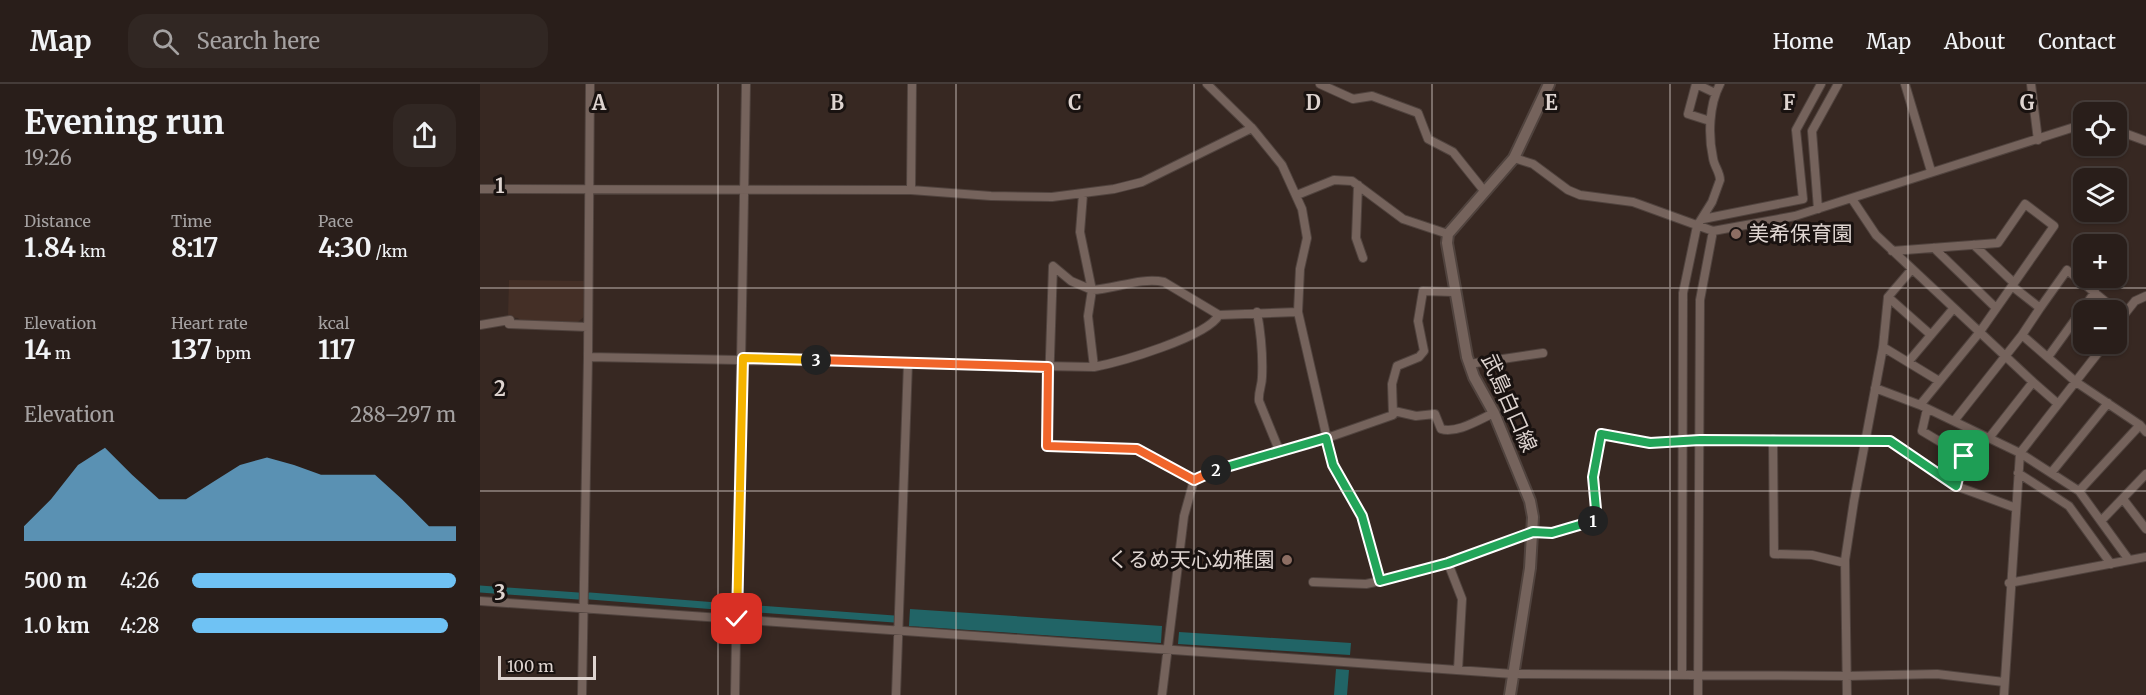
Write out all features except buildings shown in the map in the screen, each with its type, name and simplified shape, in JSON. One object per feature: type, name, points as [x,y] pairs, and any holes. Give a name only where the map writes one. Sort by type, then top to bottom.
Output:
[{"type":"main road","points":[[1448,234],[1514,158],[1549,84]]},
{"type":"main road","name":"武島白口線","points":[[1448,234],[1454,292],[1469,364],[1494,413],[1530,501],[1533,532],[1509,695]]},
{"type":"street","points":[[582,695],[590,84]]},
{"type":"street","points":[[735,695],[743,358],[746,84]]},
{"type":"street","points":[[911,190],[912,84]]},
{"type":"street","points":[[1207,84],[1251,128],[1282,165],[1297,195],[1307,238],[1300,269],[1298,312],[1333,465],[1362,516],[1380,581]]},
{"type":"street","points":[[1320,84],[1353,99],[1372,96],[1418,113],[1428,139],[1453,152],[1485,192]]},
{"type":"street","points":[[1710,121],[1688,114],[1696,84],[1715,93]]},
{"type":"street","points":[[1682,674],[1685,440],[1683,294],[1697,226],[1703,219],[1720,180],[1713,161],[1710,121],[1715,93],[1720,84]]},
{"type":"street","points":[[1703,219],[1803,199],[1796,129],[1821,84]]},
{"type":"street","points":[[1818,209],[1812,131],[1838,84]]},
{"type":"street","points":[[1905,84],[1931,171]]},
{"type":"street","points":[[2031,84],[2037,140]]},
{"type":"street","points":[[480,189],[911,190],[991,196],[1083,194],[1142,182],[1251,128]]},
{"type":"street","points":[[1514,158],[1533,164],[1568,190],[1580,195],[1633,202],[1713,231],[1795,216],[2073,128]]},
{"type":"street","points":[[2127,134],[2146,141]]},
{"type":"street","points":[[1297,195],[1334,180],[1352,181],[1403,219],[1448,234]]},
{"type":"street","points":[[1358,185],[1356,238],[1363,258]]},
{"type":"street","points":[[1083,194],[1080,232],[1092,290],[1088,316],[1094,367]]},
{"type":"street","points":[[1852,199],[1863,218],[1892,251],[2057,403]]},
{"type":"street","points":[[1892,251],[1998,243],[2025,204],[2054,226],[1979,333],[1939,381],[1923,407],[1922,431],[1964,456],[1956,486]]},
{"type":"street","points":[[1698,695],[1700,300],[1713,231]]},
{"type":"street","points":[[1974,245],[2013,285],[2040,308]]},
{"type":"street","points":[[1934,248],[1996,308]]},
{"type":"street","points":[[1194,480],[1137,449],[1047,446],[1051,267],[1056,266],[1071,282],[1092,290],[1113,289],[1154,280],[1164,282],[1219,315],[1298,312]]},
{"type":"street","points":[[1847,695],[1845,563],[1854,501],[1883,346],[1888,297],[1912,269]]},
{"type":"street","points":[[1954,421],[2022,335],[2067,270],[2104,300]]},
{"type":"street","points":[[1162,695],[1184,516],[1194,480],[1200,475],[1389,417],[1394,411],[1392,389],[1397,366],[1419,357],[1424,351],[1418,321],[1423,291],[1454,292]]},
{"type":"street","points":[[2048,357],[2095,292]]},
{"type":"street","points":[[2127,310],[2135,301],[2146,296]]},
{"type":"street","points":[[1888,297],[1931,335]]},
{"type":"street","points":[[1909,361],[1953,309]]},
{"type":"street","points":[[1257,312],[1262,341],[1263,380],[1258,392],[1259,401],[1279,450]]},
{"type":"street","points":[[588,357],[743,358],[1094,367],[1164,346],[1214,324],[1219,315]]},
{"type":"street","points":[[480,325],[510,320],[509,324],[588,327]]},
{"type":"street","points":[[2022,335],[2076,382],[2140,425],[2146,432]]},
{"type":"street","points":[[1883,346],[1939,381]]},
{"type":"street","points":[[1469,364],[1543,353]]},
{"type":"street","points":[[2004,695],[2009,583],[2020,453],[2097,354]]},
{"type":"street","points":[[896,695],[909,363]]},
{"type":"street","points":[[1989,438],[2033,382]]},
{"type":"street","points":[[1875,388],[1923,407],[2020,453],[2079,491],[2129,560]]},
{"type":"street","points":[[2050,473],[2108,403]]},
{"type":"street","points":[[1394,411],[1416,416],[1435,414],[1441,429],[1446,430],[1462,427],[1494,413]]},
{"type":"street","points":[[2079,491],[2140,425]]},
{"type":"street","points":[[1313,582],[1366,584],[1380,581],[1448,563],[1533,532],[1552,533],[1597,520],[1593,477],[1601,434],[1650,443],[1685,440],[1890,441],[1956,486],[2016,508]]},
{"type":"street","points":[[1773,440],[1774,554],[1812,555],[1845,563]]},
{"type":"street","points":[[2018,473],[2072,511],[2111,564]]},
{"type":"street","points":[[2101,521],[2145,476]]},
{"type":"street","points":[[2072,511],[2085,499]]},
{"type":"street","points":[[2123,500],[2146,529]]},
{"type":"street","points":[[2009,583],[2146,557]]},
{"type":"street","points":[[1448,563],[1462,599],[1458,670]]},
{"type":"street","points":[[480,602],[1513,674],[1846,676],[1937,674],[2004,681]]},
{"type":"shaded area","points":[[509,280],[585,281],[585,316],[574,325],[523,323],[518,318],[508,317]]},
{"type":"water","points":[[910,609],[1162,626],[1161,643],[909,626]]},
{"type":"water","points":[[1179,632],[1351,643],[1350,655],[1178,644]]},
{"type":"water","points":[[1336,669],[1349,670],[1347,695],[1334,695]]},
{"type":"waterway","points":[[480,589],[578,596]]},
{"type":"waterway","points":[[590,596],[729,607]]},
{"type":"waterway","points":[[744,608],[894,619]]},
{"type":"place","name":"美希保育園","points":[[1736,234]]},
{"type":"place","name":"くるめ天心幼稚園","points":[[1287,560]]},
{"type":"route","points":[[737,619],[743,358],[1048,367],[1047,446],[1137,449],[1194,480],[1200,475],[1225,467],[1326,438],[1333,465],[1362,516],[1380,581],[1448,563],[1533,532],[1552,533],[1597,520],[1593,477],[1594,460],[1601,434],[1650,443],[1685,440],[1890,441],[1956,486],[1964,456]]}]
